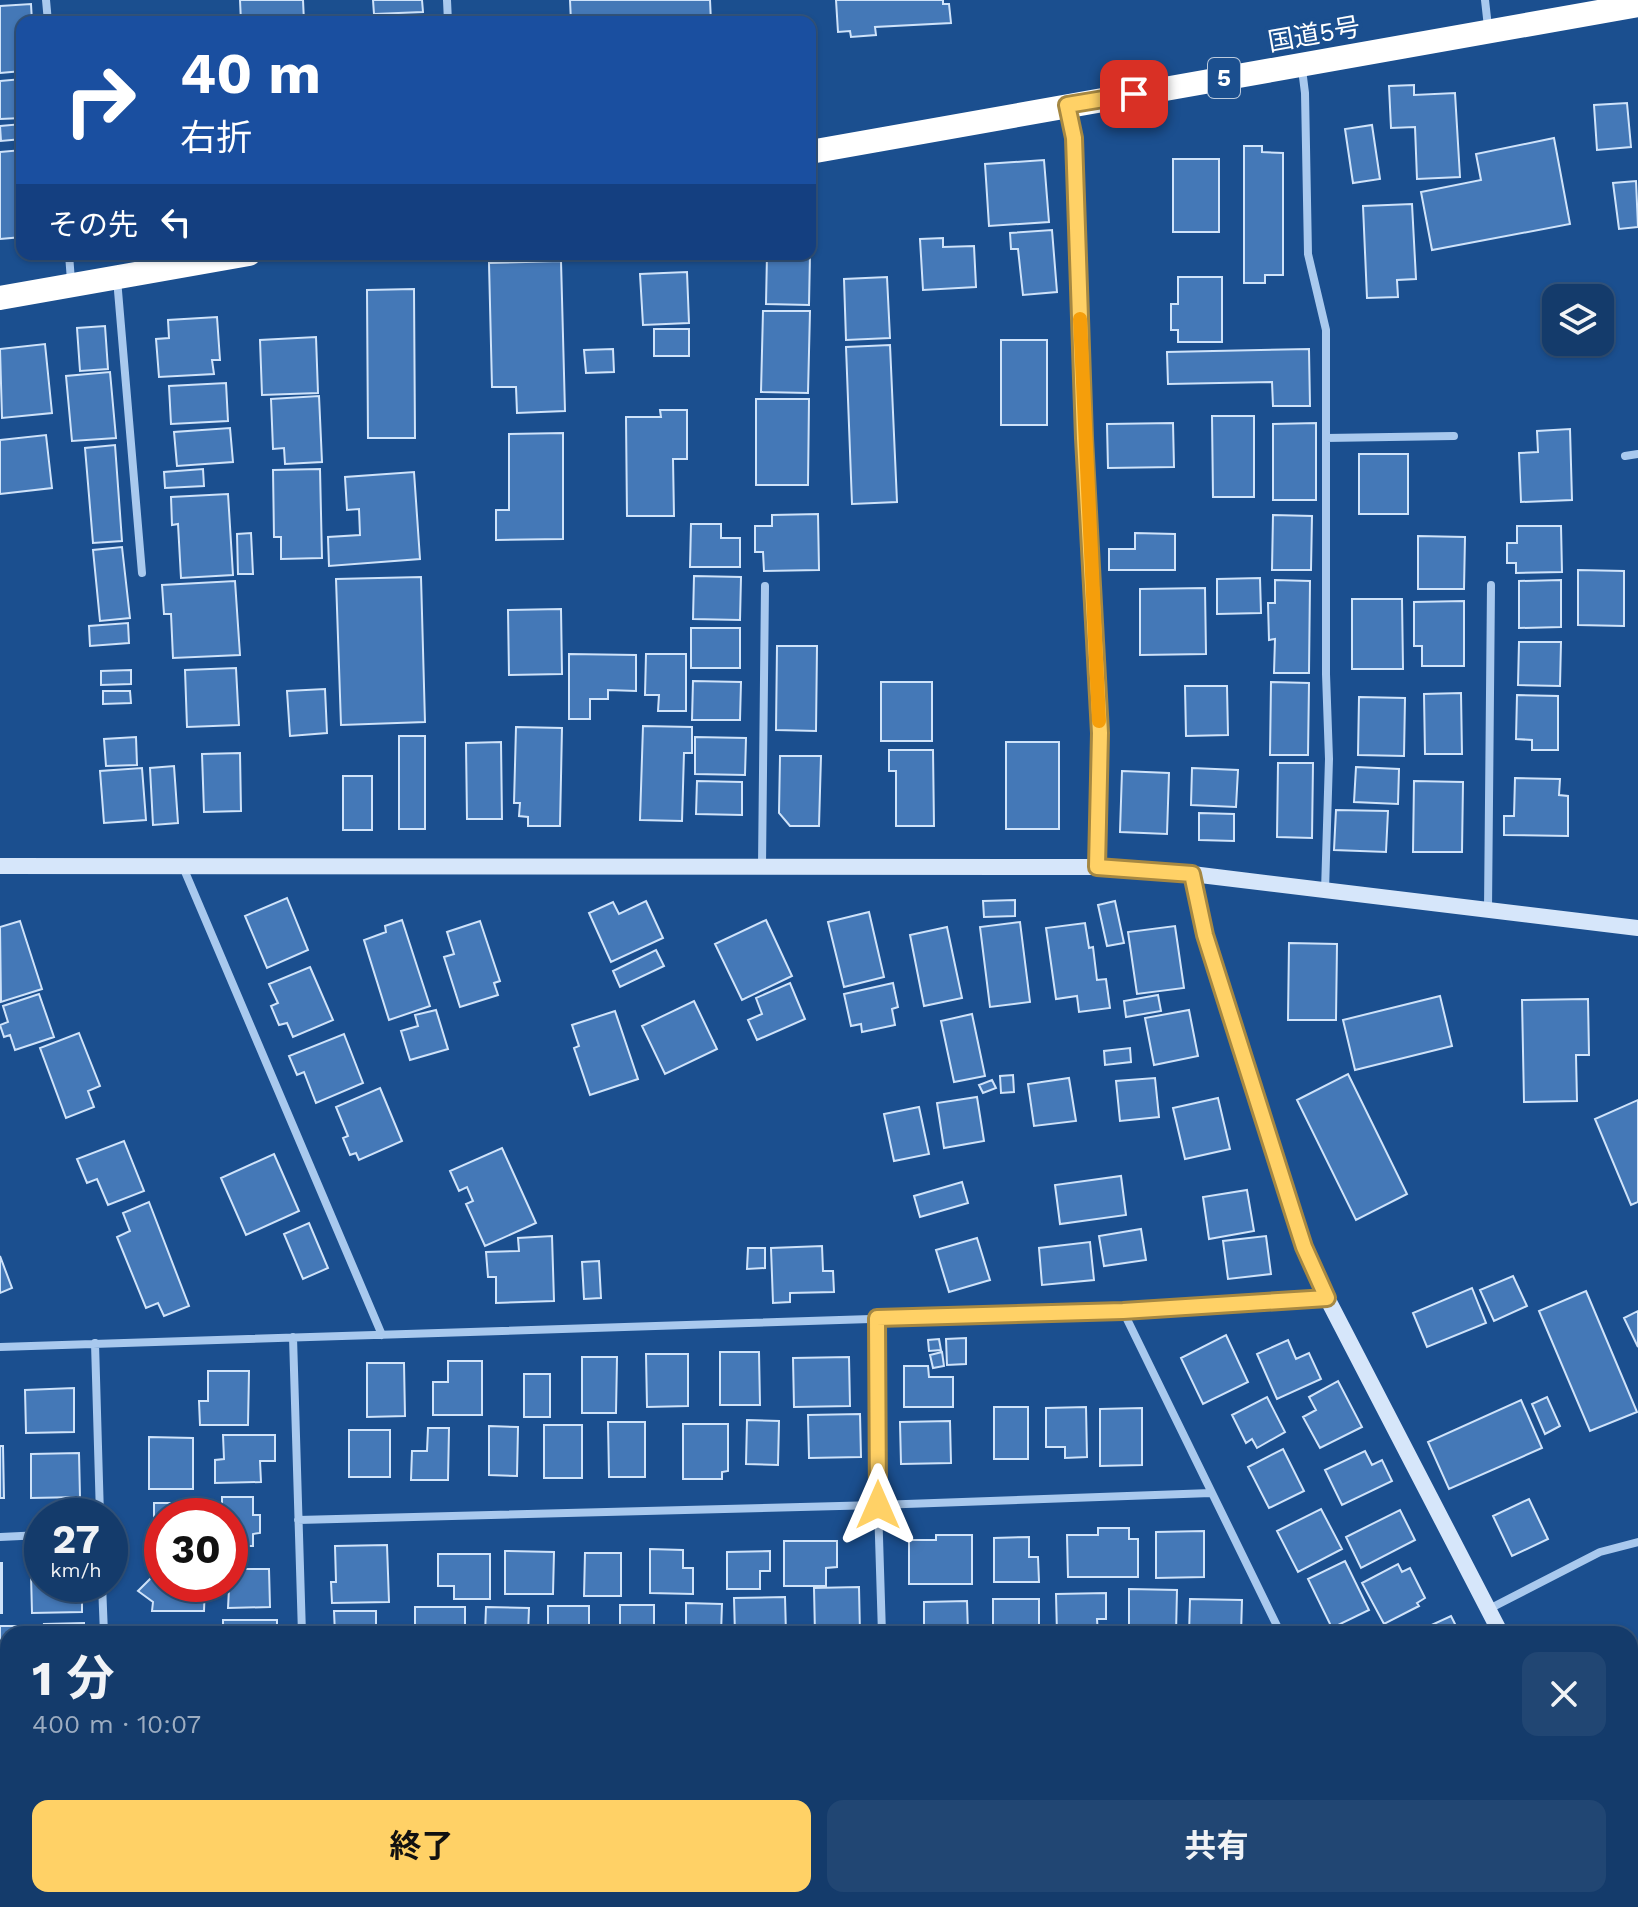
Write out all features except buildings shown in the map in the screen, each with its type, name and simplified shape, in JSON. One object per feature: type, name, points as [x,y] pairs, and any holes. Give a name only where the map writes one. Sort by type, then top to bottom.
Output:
[{"type":"highway","name":"国道5号","points":[[816,151],[1488,31],[1605,5],[1638,5]]},
{"type":"highway","points":[[0,298],[216,260]]},
{"type":"street","points":[[1485,0],[1488,31]]},
{"type":"street","points":[[1302,64],[1308,254],[1326,330],[1326,674],[1329,759],[1325,891]]},
{"type":"street","points":[[1067,105],[1074,138],[1084,438],[1100,733],[1097,867]]},
{"type":"street","points":[[70,260],[72,286]]},
{"type":"street","points":[[117,278],[142,573]]},
{"type":"street","points":[[1326,438],[1454,436]]},
{"type":"street","points":[[1625,456],[1638,454]]},
{"type":"street","points":[[1488,910],[1491,585]]},
{"type":"street","points":[[762,865],[765,586]]},
{"type":"street","points":[[0,866],[1097,867],[1192,874],[1638,928]]},
{"type":"street","points":[[183,866],[382,1335]]},
{"type":"street","points":[[1192,874],[1205,935],[1299,1232],[1327,1298],[1497,1626]]},
{"type":"street","points":[[0,1347],[1123,1311],[1327,1298]]},
{"type":"street","points":[[1123,1311],[1277,1626]]},
{"type":"street","points":[[877,1318],[882,1626]]},
{"type":"street","points":[[293,1337],[302,1626]]},
{"type":"street","points":[[95,1343],[99,1498]]},
{"type":"street","points":[[298,1520],[1211,1493]]},
{"type":"street","points":[[0,1537],[24,1536]]},
{"type":"street","points":[[1488,1610],[1600,1552],[1638,1542]]},
{"type":"street","points":[[103,1602],[104,1626]]},
{"type":"slow traffic","points":[[1080,319],[1099,721]]},
{"type":"route","points":[[878,1505],[877,1318],[1123,1311],[1327,1298],[1295,1219],[1205,935],[1192,874],[1097,867],[1100,733],[1084,438],[1074,138],[1067,105],[1134,94]]}]
